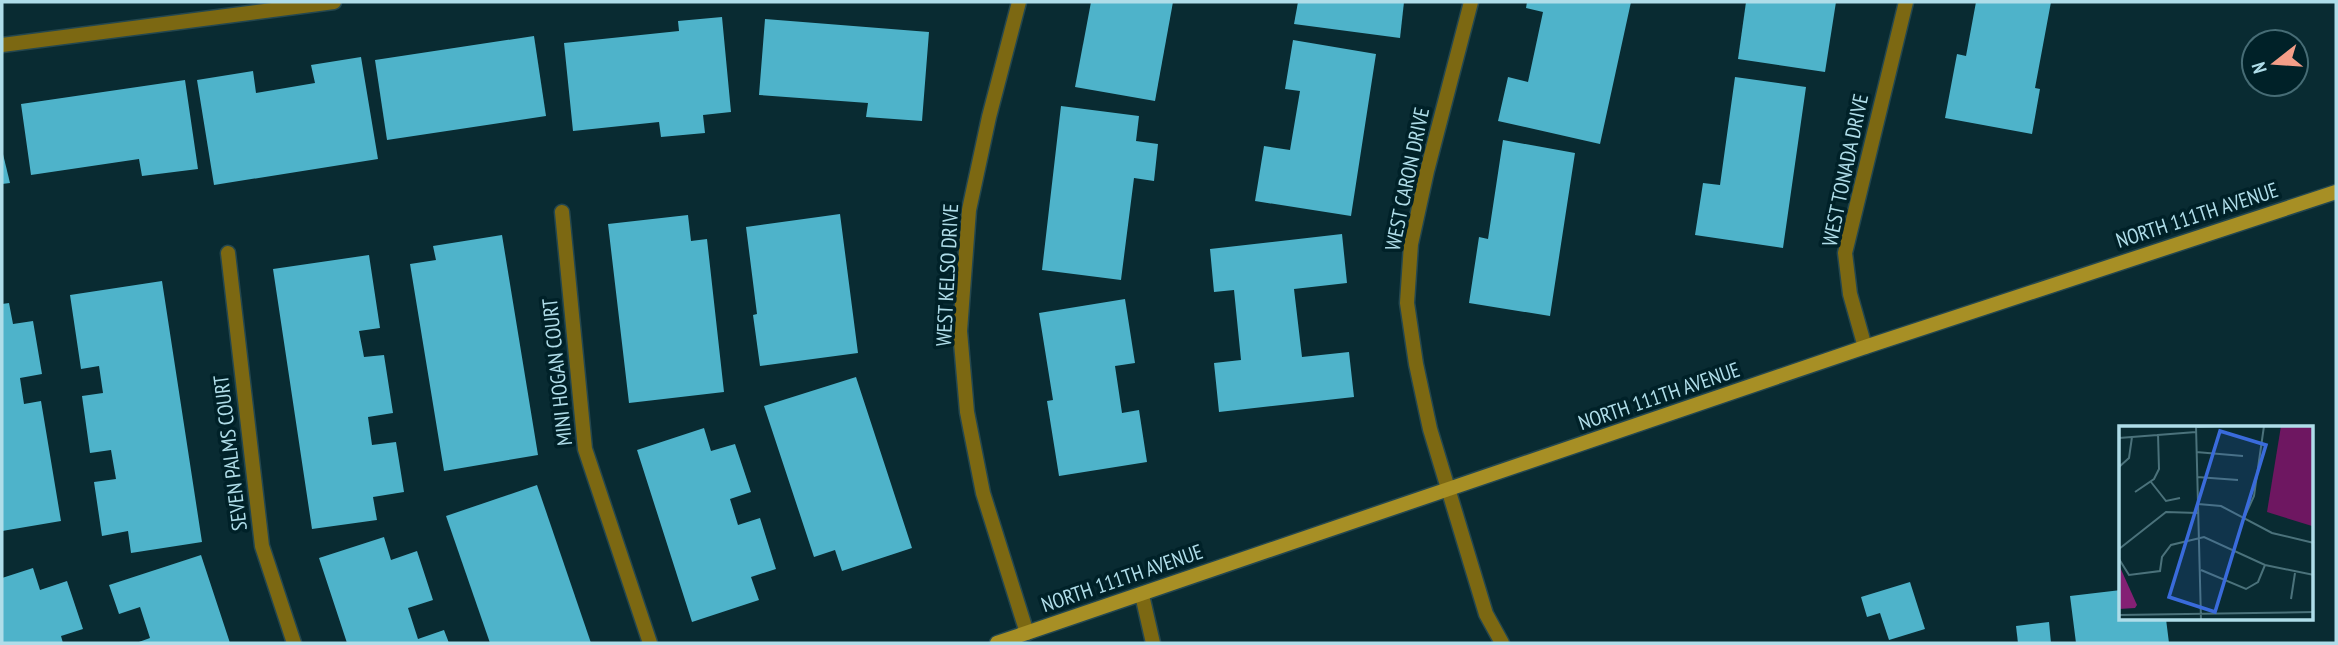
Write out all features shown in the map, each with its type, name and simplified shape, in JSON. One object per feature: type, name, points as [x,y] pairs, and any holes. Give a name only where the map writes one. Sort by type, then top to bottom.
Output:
[{"type":"street","points":[[2,45],[334,2]]},
{"type":"street","name":"WEST KELSO DRIVE","points":[[1019,2],[989,117],[969,210],[960,331],[967,412],[983,493],[1027,633]]},
{"type":"street","name":"WEST CARON DRIVE","points":[[1471,2],[1411,244],[1407,303],[1416,364],[1430,429],[1486,614],[1502,643]]},
{"type":"street","name":"WEST TONADA DRIVE","points":[[1865,347],[1850,294],[1845,253],[1906,2]]},
{"type":"street","name":"NORTH 111TH AVENUE","points":[[997,643],[1865,347],[2336,192]]},
{"type":"street","name":"MINI HOGAN COURT","points":[[562,212],[585,449],[650,643]]},
{"type":"street","name":"SEVEN PALMS COURT","points":[[228,254],[262,546],[294,643]]},
{"type":"street","points":[[1142,594],[1153,643]]},
{"type":"building","points":[[1091,2],[1173,2],[1155,101],[1075,87]]},
{"type":"building","points":[[1298,2],[1404,2],[1400,38],[1294,24]]},
{"type":"building","points":[[1527,2],[1631,2],[1600,144],[1498,121],[1508,77],[1528,82],[1543,12],[1526,8]]},
{"type":"building","points":[[1746,2],[1836,2],[1825,72],[1738,59]]},
{"type":"building","points":[[1976,2],[2051,2],[2035,88],[2040,89],[2032,134],[1945,118],[1957,54],[1966,56]]},
{"type":"building","points":[[722,17],[731,112],[703,115],[705,133],[661,137],[659,122],[573,131],[564,43],[679,31],[678,21]]},
{"type":"building","points":[[765,19],[929,32],[922,121],[866,117],[868,103],[759,95]]},
{"type":"building","points":[[534,36],[546,116],[387,140],[375,60]]},
{"type":"building","points":[[1293,40],[1376,54],[1351,216],[1255,201],[1264,146],[1290,150],[1300,91],[1285,89]]},
{"type":"building","points":[[361,57],[378,159],[214,185],[197,80],[253,71],[256,93],[315,83],[311,65]]},
{"type":"building","points":[[1735,77],[1806,87],[1783,248],[1695,235],[1703,183],[1720,185]]},
{"type":"building","points":[[185,80],[198,169],[142,176],[139,159],[31,175],[21,104]]},
{"type":"building","points":[[1061,106],[1139,116],[1136,141],[1158,144],[1154,181],[1134,178],[1121,280],[1042,270]]},
{"type":"building","points":[[1503,140],[1575,153],[1550,316],[1469,303],[1479,237],[1488,239]]},
{"type":"building","points":[[2,150],[10,183],[2,184]]},
{"type":"building","points":[[840,214],[858,353],[760,366],[753,315],[757,314],[746,227]]},
{"type":"building","points":[[688,215],[691,241],[707,239],[724,392],[629,403],[608,224]]},
{"type":"building","points":[[1342,234],[1347,283],[1294,289],[1302,357],[1349,352],[1354,397],[1219,412],[1214,363],[1241,360],[1234,290],[1214,292],[1210,249]]},
{"type":"building","points":[[502,235],[538,455],[444,471],[410,264],[436,260],[433,246]]},
{"type":"building","points":[[369,255],[380,328],[359,331],[364,357],[384,355],[393,413],[368,417],[372,445],[396,442],[404,492],[373,497],[377,520],[312,529],[273,269]]},
{"type":"building","points":[[162,281],[202,542],[131,553],[128,531],[102,536],[94,482],[116,479],[111,450],[90,453],[82,396],[103,393],[99,366],[81,369],[70,295]]},
{"type":"building","points":[[1125,299],[1135,363],[1115,366],[1122,413],[1139,410],[1147,462],[1059,476],[1047,401],[1053,400],[1039,313]]},
{"type":"building","points":[[9,303],[13,324],[33,321],[42,374],[20,378],[24,404],[41,401],[61,521],[2,531],[2,304]]},
{"type":"building","points":[[856,377],[912,548],[842,571],[835,550],[814,557],[764,406]]},
{"type":"building","points":[[704,428],[711,451],[735,444],[751,492],[730,499],[738,525],[760,518],[776,569],[751,577],[759,600],[692,622],[637,450]]},
{"type":"building","points":[[537,485],[591,643],[490,643],[446,516]]},
{"type":"building","points":[[384,537],[391,560],[417,551],[433,600],[408,608],[418,639],[444,630],[449,643],[347,643],[319,558]]},
{"type":"building","points":[[201,555],[230,643],[136,643],[150,638],[140,607],[119,614],[109,585]]},
{"type":"building","points":[[33,568],[40,590],[67,581],[83,629],[61,636],[63,643],[2,643],[2,578]]},
{"type":"building","points":[[1910,582],[1925,629],[1889,640],[1880,613],[1867,617],[1861,597]]},
{"type":"building","points":[[2119,590],[2119,620],[2166,620],[2169,643],[2076,643],[2070,596]]},
{"type":"building","points":[[2049,622],[2051,643],[2018,643],[2016,626]]}]
